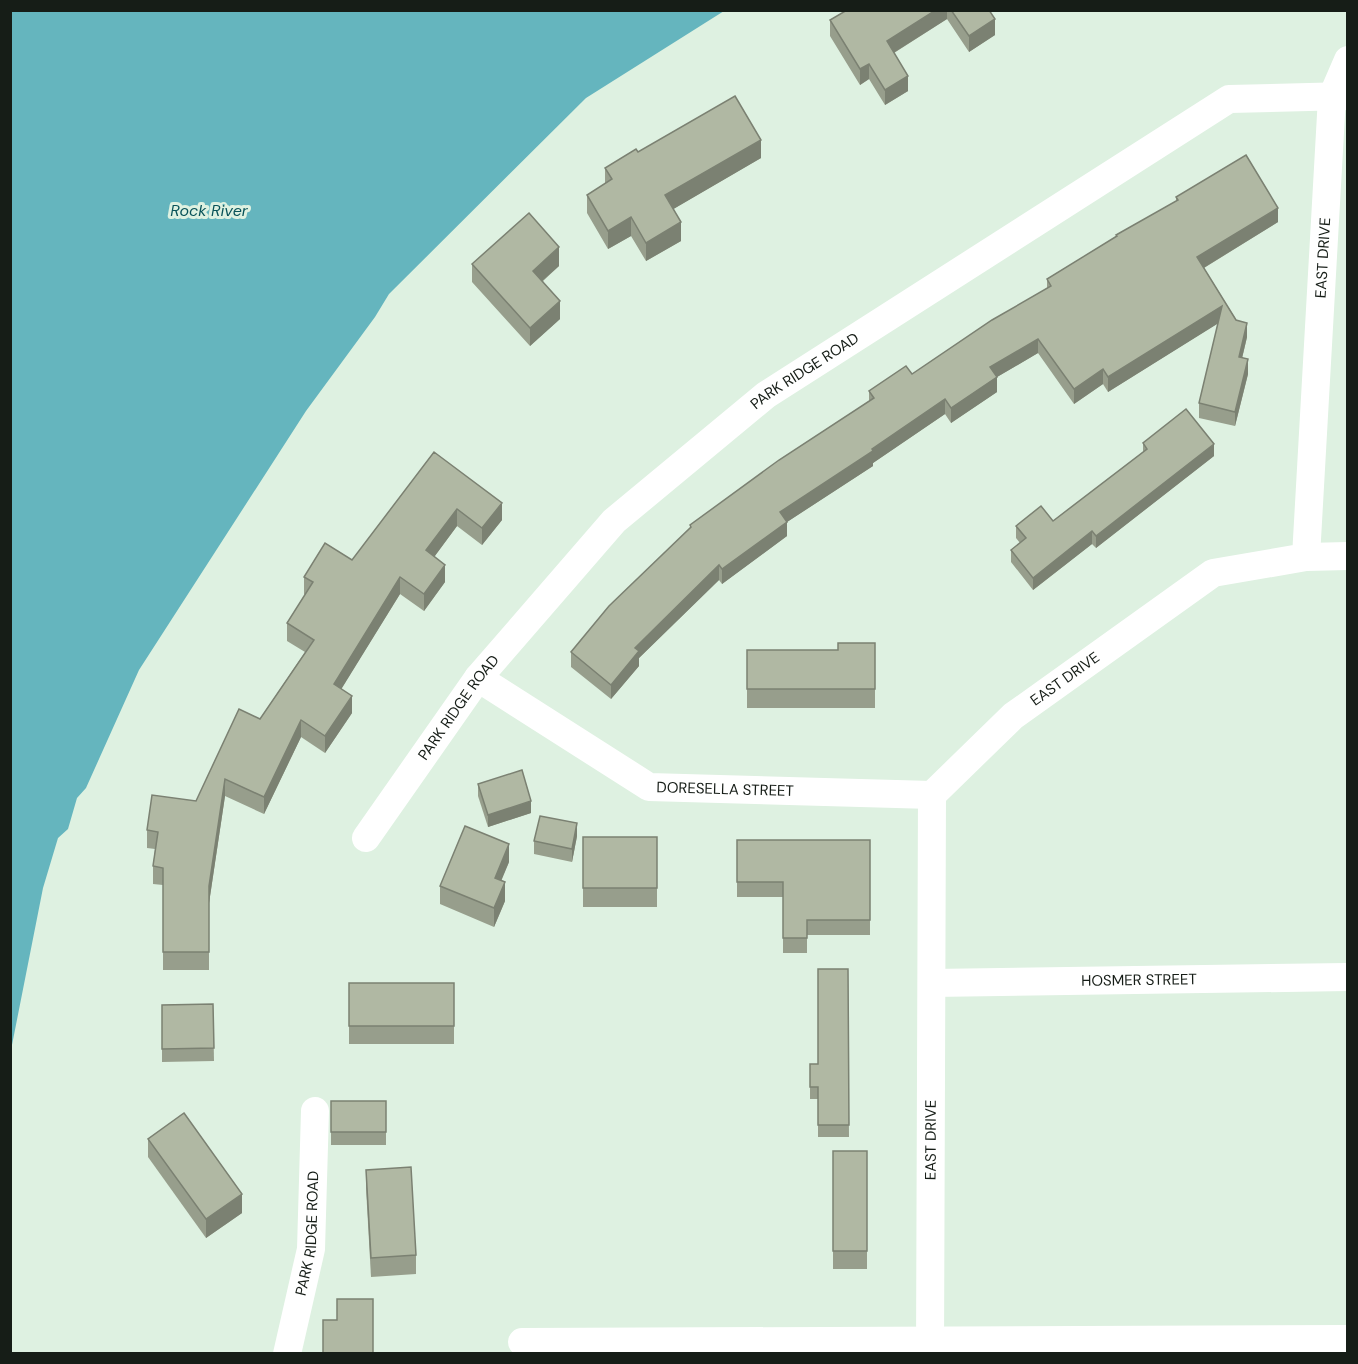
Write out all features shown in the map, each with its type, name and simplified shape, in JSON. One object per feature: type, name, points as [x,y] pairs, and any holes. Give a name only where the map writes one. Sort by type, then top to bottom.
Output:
[{"type":"street","points":[[1340,97],[1347,60]]},
{"type":"street","name":"EAST DRIVE","points":[[930,1347],[932,795],[1013,716],[1213,573],[1306,557],[1340,97]]},
{"type":"street","name":"PARK RIDGE ROAD","points":[[366,838],[478,678],[615,521],[766,395],[1229,99],[1340,97]]},
{"type":"street","points":[[1306,557],[1347,556]]},
{"type":"street","name":"DORESELLA STREET","points":[[478,678],[649,787],[932,795]]},
{"type":"street","name":"HOSMER STREET","points":[[932,983],[1347,977]]},
{"type":"street","name":"PARK RIDGE ROAD","points":[[287,1353],[311,1249],[315,1111]]},
{"type":"street","points":[[522,1342],[930,1347],[1347,1340]]},
{"type":"water","name":"Rock River","points":[[11,10],[724,11],[586,98],[389,294],[375,317],[306,411],[139,670],[86,788],[77,798],[68,829],[58,838],[43,888],[11,1050]]},
{"type":"building","points":[[847,10],[936,10],[887,41],[908,76],[885,90],[869,64],[860,69],[830,20]]},
{"type":"building","points":[[951,10],[989,10],[995,19],[969,36]]},
{"type":"building","points":[[735,96],[761,140],[665,195],[681,222],[646,243],[631,217],[608,231],[587,195],[612,179],[605,168],[636,149],[638,152]]},
{"type":"building","points":[[1246,155],[1278,208],[1197,257],[1236,320],[1247,323],[1239,357],[1248,359],[1235,412],[1199,403],[1222,306],[1108,377],[1103,369],[1074,389],[1038,339],[990,367],[997,377],[951,408],[945,399],[872,449],[873,451],[780,512],[787,522],[722,569],[719,565],[635,648],[639,651],[611,685],[571,652],[609,606],[691,527],[690,525],[779,460],[874,398],[869,391],[906,366],[912,374],[992,320],[1051,286],[1047,279],[1116,235],[1178,200],[1176,197]]},
{"type":"building","points":[[529,213],[559,247],[533,271],[560,301],[530,328],[472,264]]},
{"type":"building","points":[[1186,409],[1214,444],[1096,536],[1092,531],[1033,578],[1011,550],[1026,538],[1016,526],[1041,506],[1053,521],[1147,449],[1143,443]]},
{"type":"building","points":[[434,452],[502,503],[482,528],[457,509],[426,550],[445,565],[424,594],[400,577],[334,684],[352,696],[325,736],[301,720],[264,797],[225,779],[209,886],[209,952],[163,952],[163,868],[153,866],[158,832],[147,830],[152,795],[196,801],[239,709],[260,719],[314,640],[287,623],[313,582],[304,577],[325,543],[352,560]]},
{"type":"building","points":[[838,643],[875,643],[875,689],[747,689],[747,650],[838,650]]},
{"type":"building","points":[[522,770],[531,801],[488,815],[478,784]]},
{"type":"building","points":[[540,816],[577,823],[572,849],[534,841]]},
{"type":"building","points":[[465,826],[509,844],[495,878],[505,882],[494,908],[440,886]]},
{"type":"building","points":[[583,837],[657,837],[657,888],[583,888]]},
{"type":"building","points":[[737,840],[870,840],[870,920],[807,920],[807,938],[783,938],[783,882],[737,882]]},
{"type":"building","points":[[818,969],[848,969],[849,1125],[818,1125],[818,1087],[810,1087],[810,1064],[818,1064]]},
{"type":"building","points":[[349,983],[454,983],[454,1026],[349,1026]]},
{"type":"building","points":[[213,1004],[214,1048],[162,1049],[162,1005]]},
{"type":"building","points":[[331,1101],[386,1101],[386,1132],[331,1132]]},
{"type":"building","points":[[184,1113],[242,1194],[206,1219],[148,1139]]},
{"type":"building","points":[[833,1151],[867,1151],[867,1251],[833,1251]]},
{"type":"building","points":[[411,1167],[416,1255],[371,1258],[366,1170]]},
{"type":"building","points":[[337,1299],[373,1299],[373,1353],[323,1353],[323,1320],[337,1320]]}]
